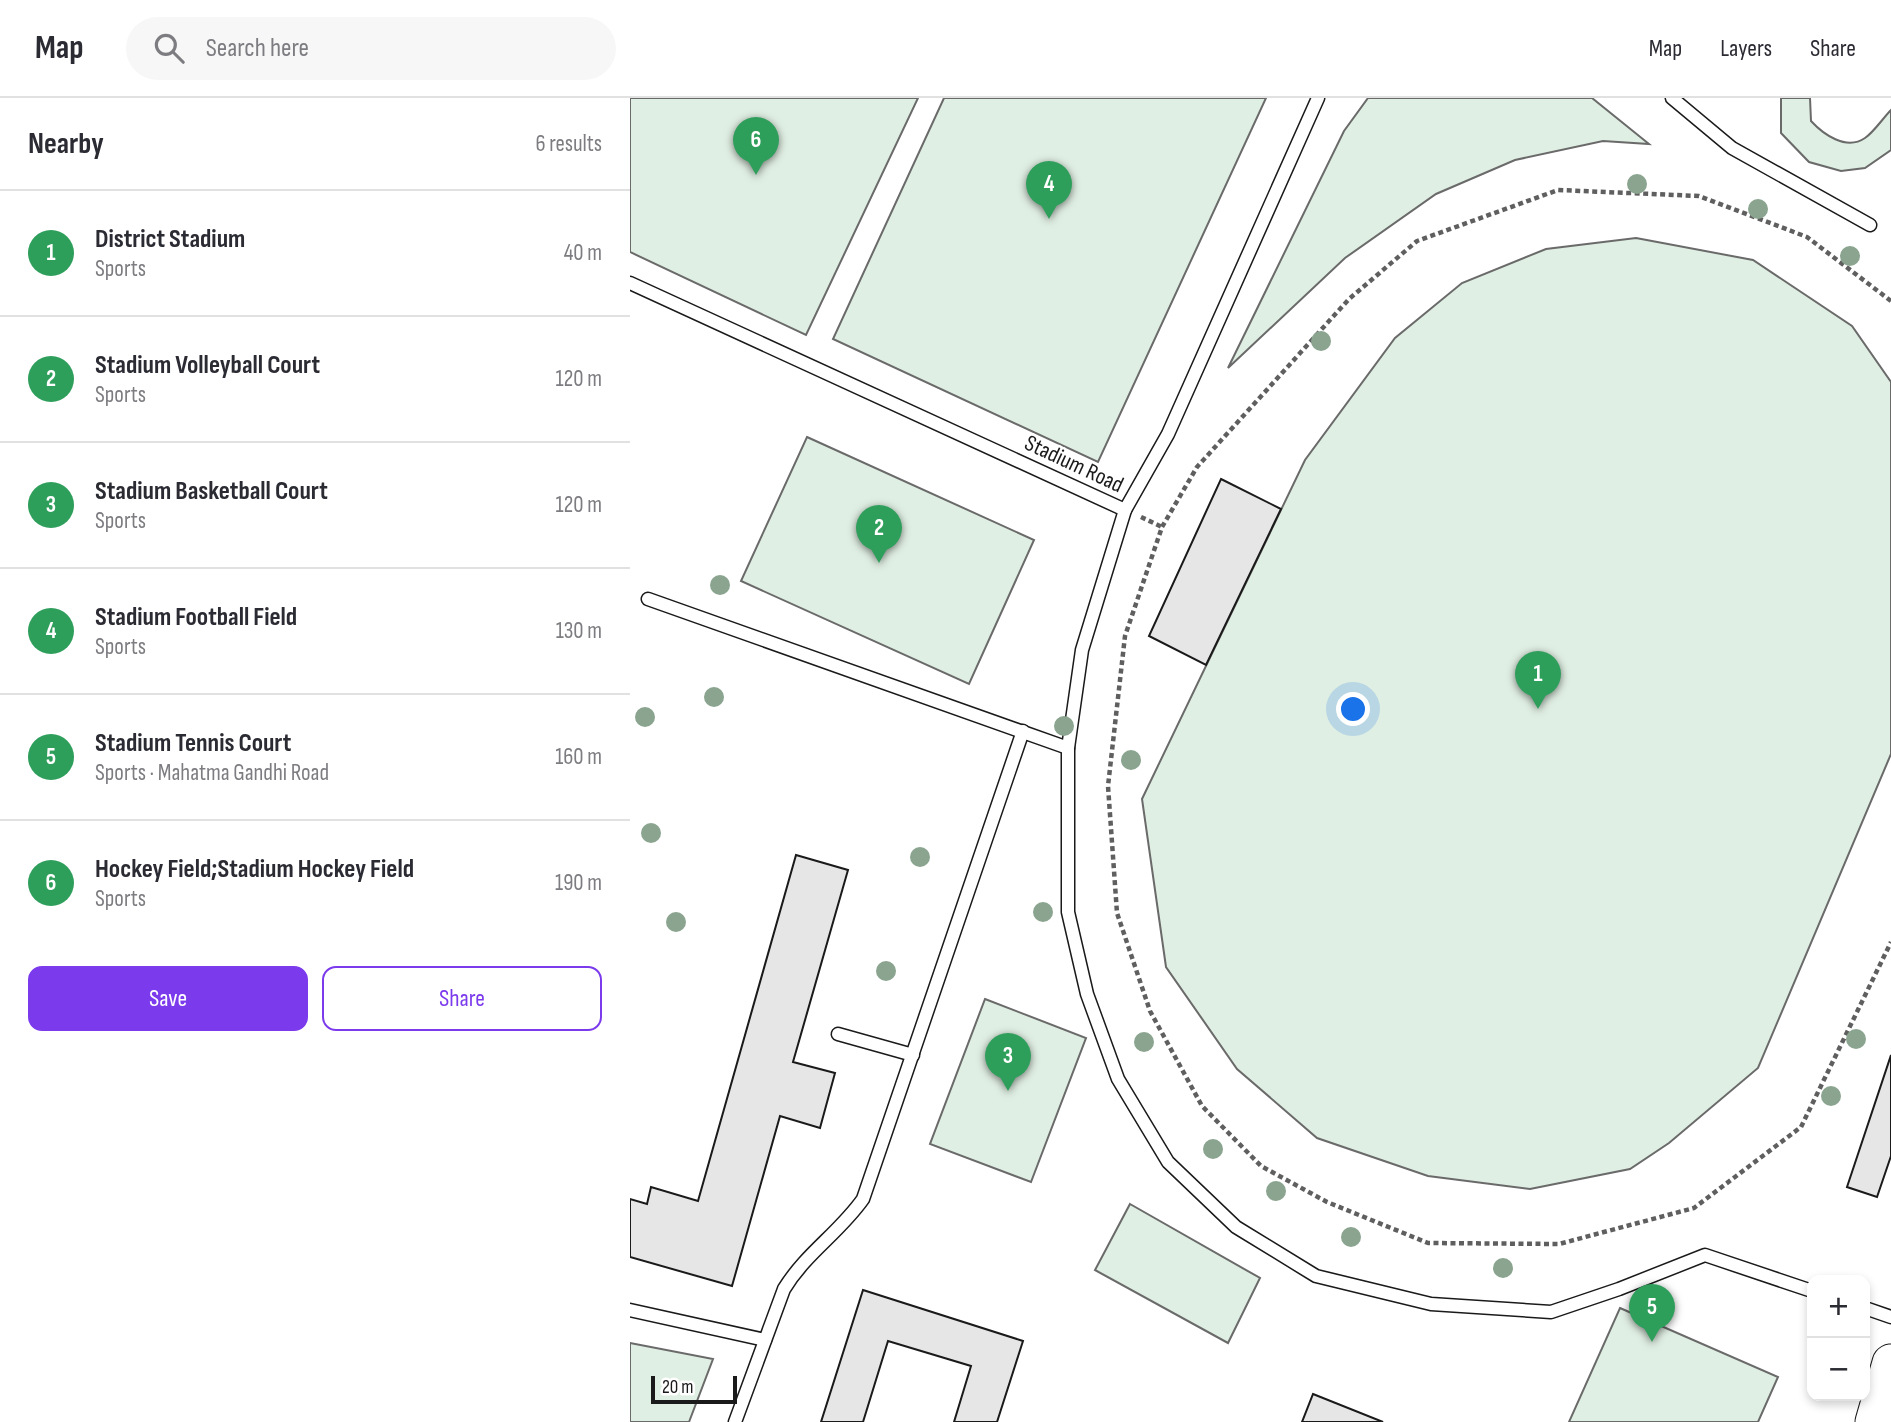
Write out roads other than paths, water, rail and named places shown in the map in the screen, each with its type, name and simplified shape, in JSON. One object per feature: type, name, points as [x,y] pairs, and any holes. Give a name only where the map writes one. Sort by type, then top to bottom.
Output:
[{"type":"street","points":[[1874,1422],[1891,1363]]},
{"type":"lane","name":"Stadium Road","points":[[630,283],[1125,510],[1168,433],[1318,98]]},
{"type":"lane","points":[[1672,98],[1732,148],[1870,225]]},
{"type":"lane","points":[[1125,510],[1082,650],[1068,748],[1068,912],[1087,993],[1118,1079],[1168,1162],[1236,1227],[1317,1276],[1431,1304],[1551,1312],[1619,1289],[1704,1255],[1807,1288]]},
{"type":"lane","points":[[648,598],[1068,748]]},
{"type":"lane","points":[[735,1422],[784,1289],[796,1269],[851,1216],[863,1199],[1023,731]]},
{"type":"lane","points":[[838,1034],[913,1055]]},
{"type":"lane","points":[[630,1310],[765,1340]]},
{"type":"lane","points":[[1870,1310],[1891,1317]]},
{"type":"place","name":"Hockey Field;Stadium Hockey Field","points":[[756,175]]},
{"type":"place","name":"Stadium Football Field","points":[[1049,219]]},
{"type":"place","name":"Stadium Volleyball Court","points":[[879,563]]},
{"type":"place","name":"District Stadium","points":[[1538,709]]},
{"type":"place","name":"Stadium Basketball Court","points":[[1008,1091]]},
{"type":"place","name":"Stadium Tennis Court","points":[[1652,1342]]}]
